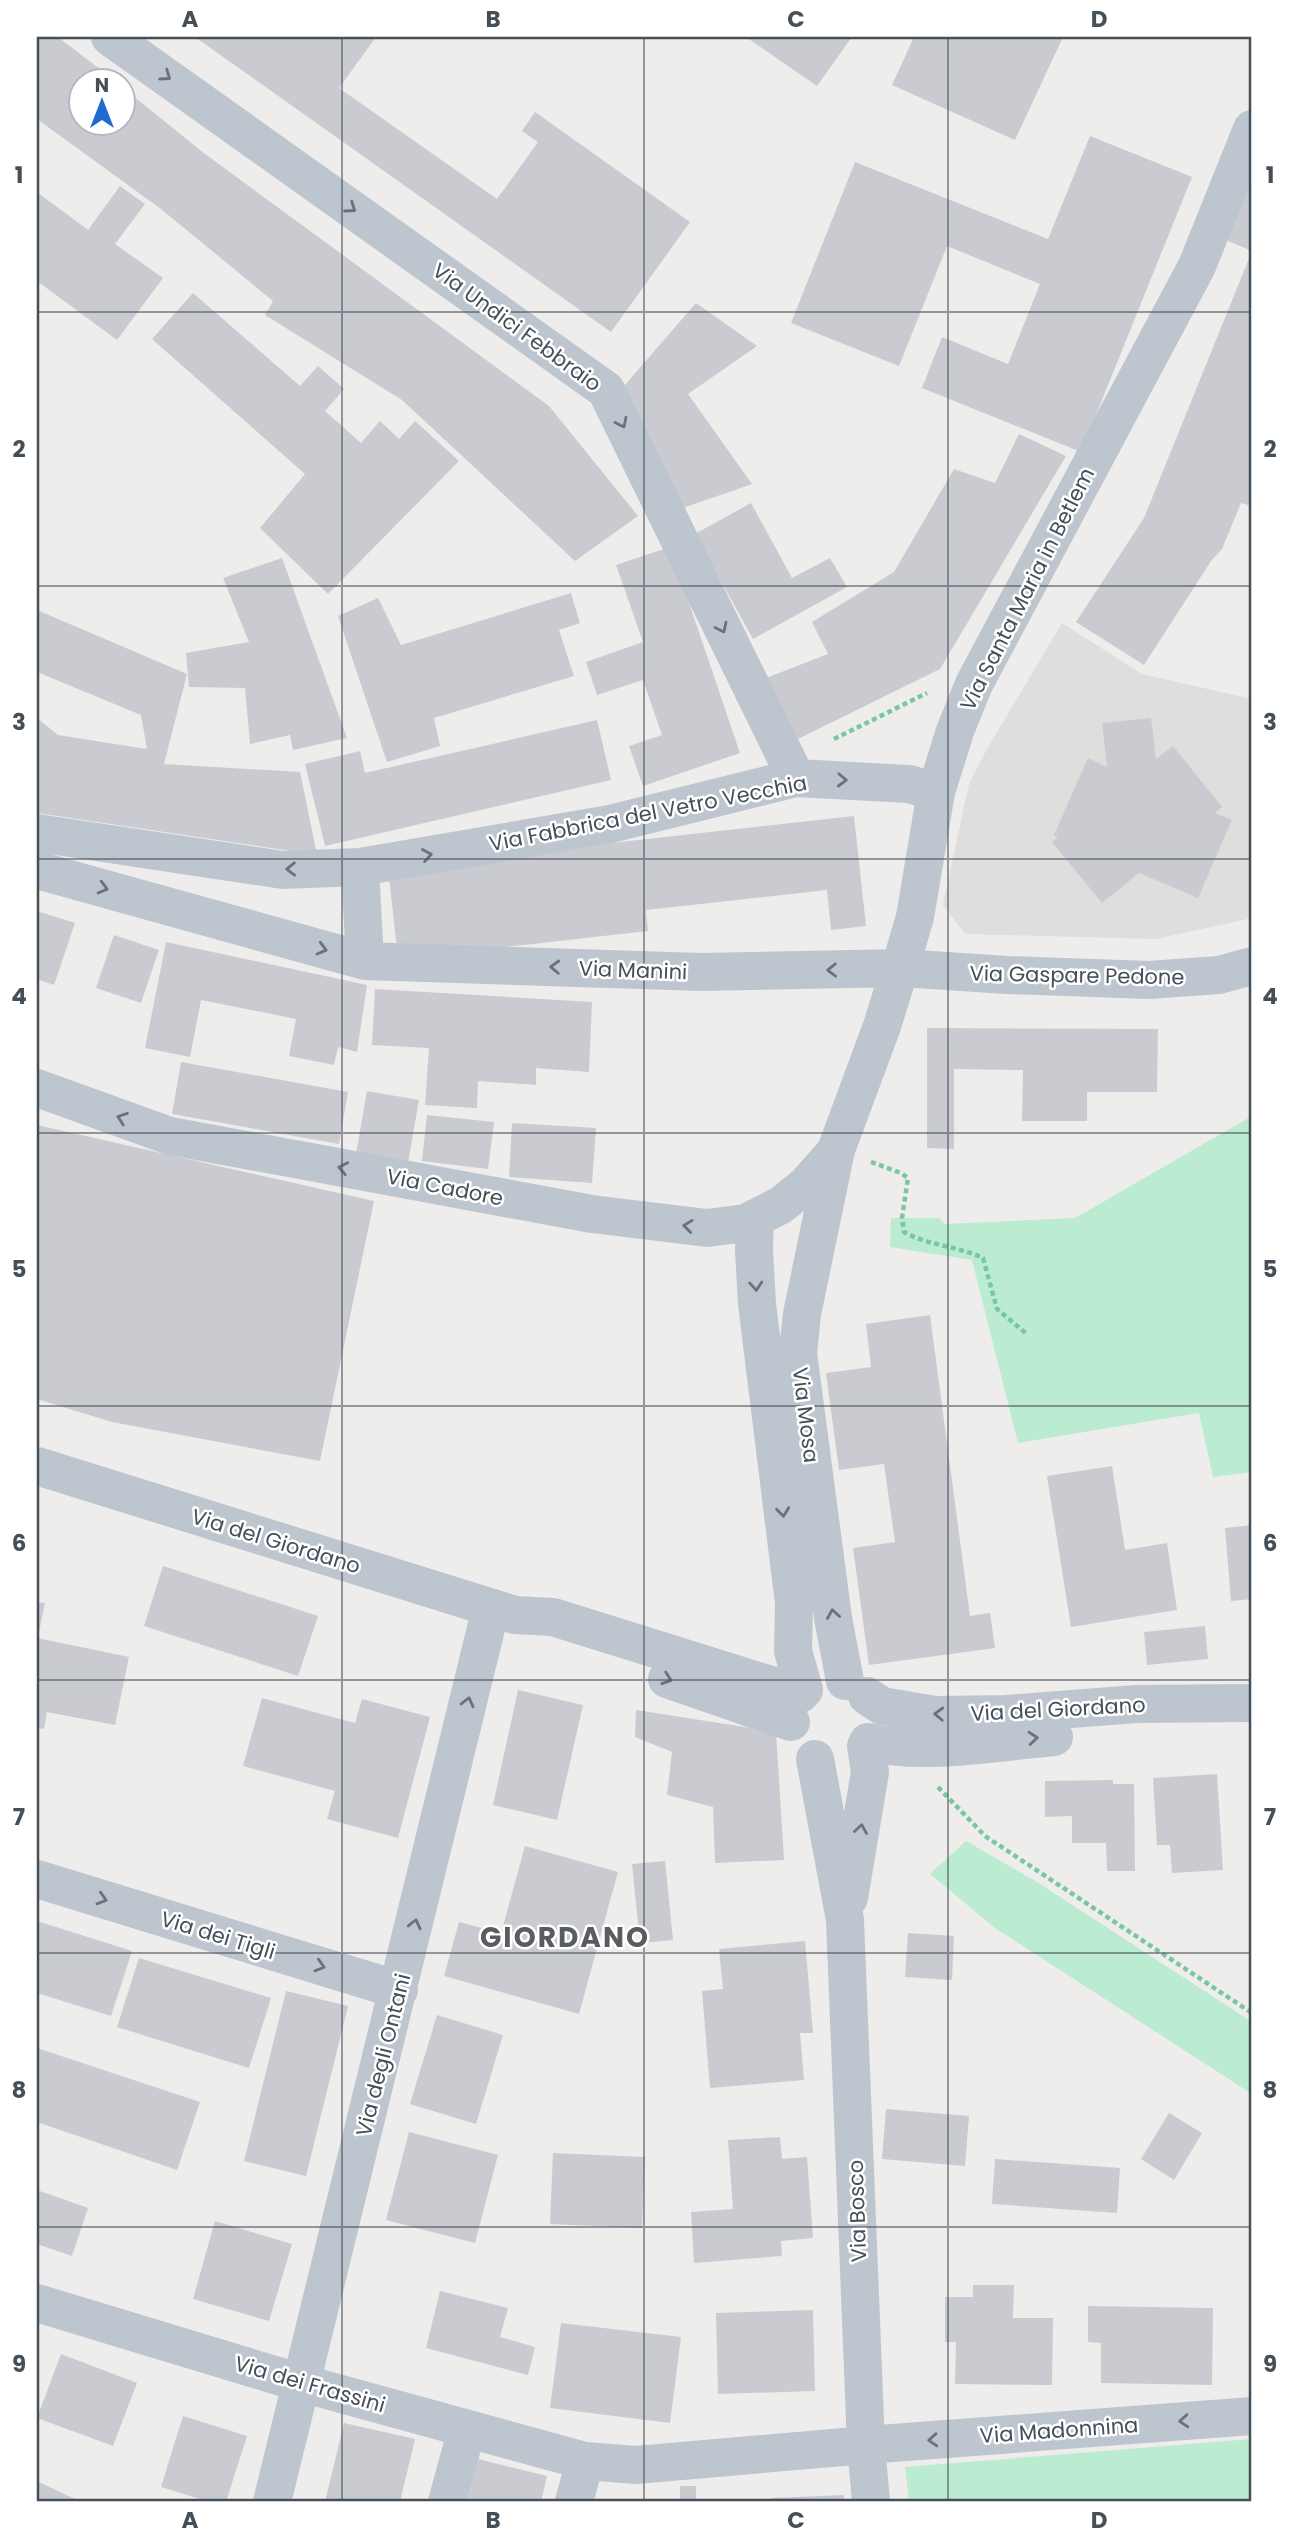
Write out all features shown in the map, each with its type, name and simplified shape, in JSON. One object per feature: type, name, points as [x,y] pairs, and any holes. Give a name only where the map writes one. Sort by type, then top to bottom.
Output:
[{"type":"street","name":"Via Undici Febbraio","points":[[110,37],[606,390],[792,770]]},
{"type":"street","name":"Via Santa Maria in Betlem","points":[[852,1156],[882,1026],[915,917],[936,792],[955,731],[974,684],[1197,266],[1252,129]]},
{"type":"street","name":"Via Fabbrica del Vetro Vecchia","points":[[360,867],[610,824],[792,770],[909,784],[936,792]]},
{"type":"street","points":[[37,832],[283,870],[360,867],[366,961]]},
{"type":"street","name":"Via Manini","points":[[37,870],[366,961],[701,972],[900,968]]},
{"type":"street","name":"Via Gaspare Pedone","points":[[900,968],[1149,980],[1219,975],[1252,966]]},
{"type":"street","name":"Via Cadore","points":[[37,1088],[170,1136],[579,1212],[706,1228],[746,1223],[852,1156]]},
{"type":"street","name":"Via Mosa","points":[[852,1156],[802,1314],[798,1345],[833,1618],[856,1688]]},
{"type":"street","points":[[798,1702],[824,1680],[856,1688],[874,1714],[873,1734],[856,1756],[843,1761],[815,1759],[797,1744],[794,1602],[757,1304],[754,1250],[764,1214],[792,1227],[801,1249],[802,1314]]},
{"type":"street","name":"Via del Giordano","points":[[37,1466],[503,1612],[553,1617],[798,1702]]},
{"type":"street","name":"Via degli Ontani","points":[[272,2502],[399,1990],[503,1612]]},
{"type":"street","name":"Via del Giordano","points":[[856,1688],[882,1706],[935,1715],[1007,1714],[1137,1704],[1252,1704]]},
{"type":"street","name":"Via del Giordano","points":[[867,1744],[890,1748],[934,1746],[1135,1729],[1252,1704]]},
{"type":"street","name":"Via Bosco","points":[[845,1920],[870,1772],[867,1744]]},
{"type":"street","name":"Via Bosco","points":[[815,1759],[845,1920],[866,2445],[871,2502]]},
{"type":"street","name":"Via dei Tigli","points":[[37,1879],[399,1990]]},
{"type":"street","name":"Via dei Frassini","points":[[37,2303],[301,2383],[585,2461],[636,2465],[866,2445]]},
{"type":"street","name":"Via Madonnina","points":[[866,2445],[1252,2416]]},
{"type":"street","points":[[447,2502],[467,2428]]},
{"type":"street","points":[[574,2502],[585,2461]]},
{"type":"path","points":[[792,770],[932,691]]},
{"type":"path","points":[[852,1156],[908,1178],[902,1218],[905,1233],[918,1240],[966,1250],[983,1258],[997,1309],[1028,1335]]},
{"type":"path","points":[[934,1746],[932,1781],[985,1836],[1252,2013]]},
{"type":"shaded area","points":[[1062,623],[1142,674],[1252,699],[1252,918],[1156,939],[965,934],[943,905],[969,784]]},
{"type":"green space","points":[[1252,1116],[1252,1472],[1213,1477],[1199,1413],[1018,1443],[972,1260],[890,1247],[891,1218],[939,1218],[945,1224],[1075,1218]]},
{"type":"green space","points":[[966,1841],[1037,1882],[1252,2022],[1252,2094],[995,1928],[930,1874]]},
{"type":"green space","points":[[1252,2439],[1252,2502],[909,2502],[905,2467]]},
{"type":"building","points":[[37,37],[58,37],[96,66],[66,66],[66,136],[136,136],[136,98],[205,154],[549,406],[638,516],[575,561],[402,400],[265,315],[273,301],[161,209],[37,119]]},
{"type":"building","points":[[195,37],[376,37],[339,88],[497,199],[538,142],[522,131],[535,112],[690,222],[611,332]]},
{"type":"building","points":[[746,37],[852,37],[817,86]]},
{"type":"building","points":[[914,37],[1063,37],[1015,140],[892,85]]},
{"type":"building","points":[[1090,136],[1192,177],[1081,452],[922,388],[942,337],[1008,364],[1040,284],[947,246],[899,366],[791,323],[855,162],[1048,239]]},
{"type":"building","points":[[1252,169],[1252,251],[1221,238]]},
{"type":"building","points":[[120,186],[145,204],[115,244],[163,278],[117,340],[37,281],[37,192],[88,230]]},
{"type":"building","points":[[1252,251],[1252,506],[1241,503],[1222,549],[1211,561],[1144,665],[1076,622],[1144,518]]},
{"type":"building","points":[[193,293],[300,386],[318,366],[344,389],[325,411],[361,443],[380,421],[399,439],[415,421],[459,461],[328,594],[260,528],[305,474],[152,339]]},
{"type":"building","points":[[696,303],[757,346],[688,394],[752,484],[683,508],[624,386]]},
{"type":"building","points":[[1019,434],[1066,456],[940,669],[796,740],[766,678],[828,654],[812,622],[894,572],[954,469],[995,483]]},
{"type":"building","points":[[751,503],[792,578],[830,558],[847,587],[753,639],[695,534]]},
{"type":"building","points":[[670,547],[740,753],[643,786],[629,746],[662,735],[643,680],[597,695],[586,662],[643,642],[616,565]]},
{"type":"building","points":[[282,558],[347,738],[293,750],[290,735],[250,744],[245,688],[189,687],[186,653],[249,642],[223,578]]},
{"type":"building","points":[[571,593],[580,623],[559,630],[574,676],[434,718],[440,746],[387,762],[338,616],[378,598],[401,645]]},
{"type":"building","points":[[37,610],[187,674],[164,764],[300,772],[317,855],[37,813],[37,718],[58,735],[147,749],[141,715],[37,672]]},
{"type":"building","points":[[1151,718],[1156,759],[1173,746],[1222,807],[1215,813],[1232,820],[1198,898],[1139,873],[1102,903],[1052,842],[1058,837],[1054,835],[1088,758],[1107,767],[1102,723]]},
{"type":"building","points":[[597,720],[611,780],[325,846],[305,764],[360,751],[365,773]]},
{"type":"building","points":[[854,816],[866,926],[831,930],[827,890],[646,910],[648,931],[398,959],[388,868]]},
{"type":"building","points":[[37,911],[75,923],[54,985],[37,979]]},
{"type":"building","points":[[114,935],[159,950],[141,1003],[96,988]]},
{"type":"building","points":[[166,942],[367,985],[357,1052],[338,1047],[334,1065],[289,1056],[296,1019],[201,1000],[190,1057],[145,1048]]},
{"type":"building","points":[[375,989],[592,1002],[589,1072],[536,1068],[536,1085],[478,1081],[477,1108],[425,1105],[429,1048],[372,1045]]},
{"type":"building","points":[[927,1028],[1158,1029],[1157,1092],[1087,1092],[1087,1121],[1022,1121],[1023,1070],[954,1069],[954,1149],[927,1148]]},
{"type":"building","points":[[181,1062],[348,1092],[339,1144],[172,1114]]},
{"type":"building","points":[[367,1091],[419,1100],[408,1163],[356,1154]]},
{"type":"building","points":[[427,1115],[494,1122],[488,1169],[422,1161]]},
{"type":"building","points":[[512,1123],[596,1128],[592,1183],[509,1177]]},
{"type":"building","points":[[37,1125],[374,1201],[320,1461],[112,1422],[37,1399]]},
{"type":"building","points":[[930,1315],[970,1616],[990,1613],[995,1648],[869,1665],[853,1548],[895,1542],[884,1464],[839,1470],[826,1373],[871,1367],[866,1324]]},
{"type":"building","points":[[1112,1466],[1125,1550],[1167,1543],[1177,1610],[1071,1627],[1047,1476]]},
{"type":"building","points":[[1252,1525],[1252,1599],[1231,1601],[1225,1528]]},
{"type":"building","points":[[163,1566],[318,1616],[298,1676],[144,1626]]},
{"type":"building","points":[[37,1602],[45,1603],[38,1637],[37,1637]]},
{"type":"building","points":[[1205,1626],[1208,1659],[1147,1665],[1144,1632]]},
{"type":"building","points":[[37,1638],[129,1657],[115,1725],[47,1712],[44,1729],[37,1728]]},
{"type":"building","points":[[518,1690],[583,1705],[557,1820],[493,1805]]},
{"type":"building","points":[[262,1698],[355,1723],[362,1699],[430,1717],[398,1838],[327,1819],[335,1791],[243,1766]]},
{"type":"building","points":[[636,1710],[776,1732],[784,1860],[715,1863],[713,1807],[667,1795],[672,1752],[635,1737]]},
{"type":"building","points":[[1217,1774],[1223,1870],[1172,1873],[1170,1845],[1157,1845],[1153,1778]]},
{"type":"building","points":[[1113,1780],[1113,1784],[1134,1784],[1135,1871],[1107,1871],[1106,1843],[1072,1843],[1072,1816],[1045,1817],[1045,1781]]},
{"type":"building","points":[[525,1846],[618,1872],[579,2014],[444,1976],[459,1922],[501,1933]]},
{"type":"building","points":[[665,1861],[673,1940],[640,1943],[632,1864]]},
{"type":"building","points":[[37,1921],[132,1951],[111,2016],[37,1993]]},
{"type":"building","points":[[908,1933],[954,1936],[952,1980],[905,1977]]},
{"type":"building","points":[[805,1941],[813,2033],[800,2033],[804,2080],[710,2088],[702,1991],[723,1989],[719,1949]]},
{"type":"building","points":[[139,1958],[271,1998],[249,2068],[117,2027]]},
{"type":"building","points":[[286,1991],[348,2006],[306,2176],[244,2161]]},
{"type":"building","points":[[437,2015],[503,2035],[476,2124],[410,2104]]},
{"type":"building","points":[[37,2048],[200,2102],[177,2170],[37,2122]]},
{"type":"building","points":[[886,2109],[969,2116],[965,2166],[882,2159]]},
{"type":"building","points":[[1169,2113],[1202,2133],[1174,2180],[1141,2159]]},
{"type":"building","points":[[409,2132],[498,2155],[475,2243],[386,2220]]},
{"type":"building","points":[[780,2137],[782,2159],[807,2157],[813,2238],[781,2241],[782,2256],[694,2263],[691,2212],[733,2209],[728,2140]]},
{"type":"building","points":[[553,2153],[645,2157],[642,2228],[550,2224]]},
{"type":"building","points":[[995,2159],[1120,2168],[1117,2213],[992,2204]]},
{"type":"building","points":[[37,2190],[88,2208],[72,2256],[37,2244]]},
{"type":"building","points":[[215,2221],[292,2244],[269,2321],[193,2299]]},
{"type":"building","points":[[973,2285],[1014,2285],[1013,2318],[1053,2318],[1052,2385],[955,2384],[956,2342],[945,2342],[945,2297],[973,2297]]},
{"type":"building","points":[[440,2291],[508,2308],[500,2337],[535,2347],[528,2375],[426,2348]]},
{"type":"building","points":[[1088,2306],[1213,2308],[1212,2385],[1101,2383],[1101,2343],[1088,2342]]},
{"type":"building","points":[[813,2310],[815,2391],[718,2394],[716,2313]]},
{"type":"building","points":[[561,2323],[681,2337],[670,2423],[550,2408]]},
{"type":"building","points":[[61,2354],[137,2383],[113,2446],[37,2418]]},
{"type":"building","points":[[183,2416],[247,2436],[226,2502],[210,2502],[161,2487]]},
{"type":"building","points":[[344,2423],[415,2439],[400,2502],[325,2502]]},
{"type":"building","points":[[478,2459],[547,2476],[541,2502],[467,2502]]},
{"type":"building","points":[[37,2481],[81,2502],[37,2502]]},
{"type":"building","points":[[680,2486],[696,2486],[696,2502],[680,2502]]},
{"type":"building","points":[[844,2495],[844,2502],[771,2502],[771,2498]]},
{"type":"district","name":"GIORDANO","points":[[565,1937]]}]
